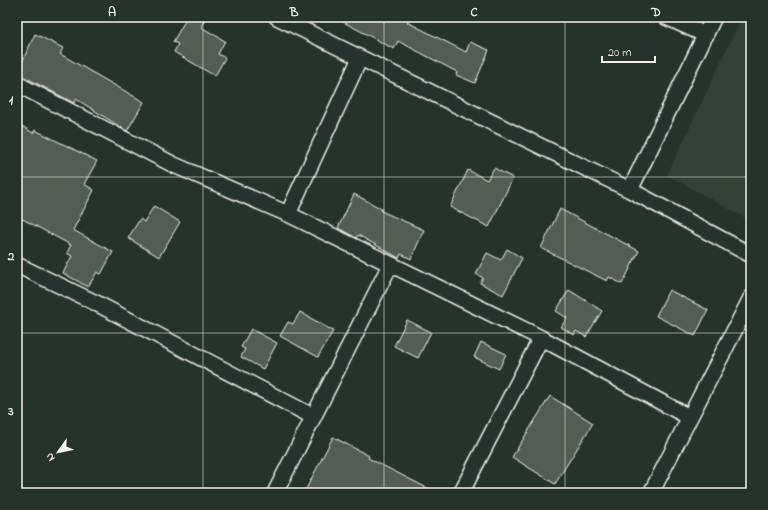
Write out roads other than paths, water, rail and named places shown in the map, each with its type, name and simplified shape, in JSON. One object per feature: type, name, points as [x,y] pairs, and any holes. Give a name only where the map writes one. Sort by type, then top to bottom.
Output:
[{"type":"street","points":[[276,17],[630,190],[751,254]]},
{"type":"street","points":[[666,17],[706,35]]},
{"type":"street","points":[[630,190],[714,17]]},
{"type":"street","points":[[288,214],[360,58]]},
{"type":"street","points":[[17,84],[174,164],[288,214],[541,338],[689,417]]},
{"type":"street","points":[[17,265],[96,303],[312,416]]},
{"type":"street","points":[[275,493],[312,416],[390,265]]},
{"type":"street","points":[[651,493],[751,298]]},
{"type":"street","points":[[461,493],[541,338]]}]
